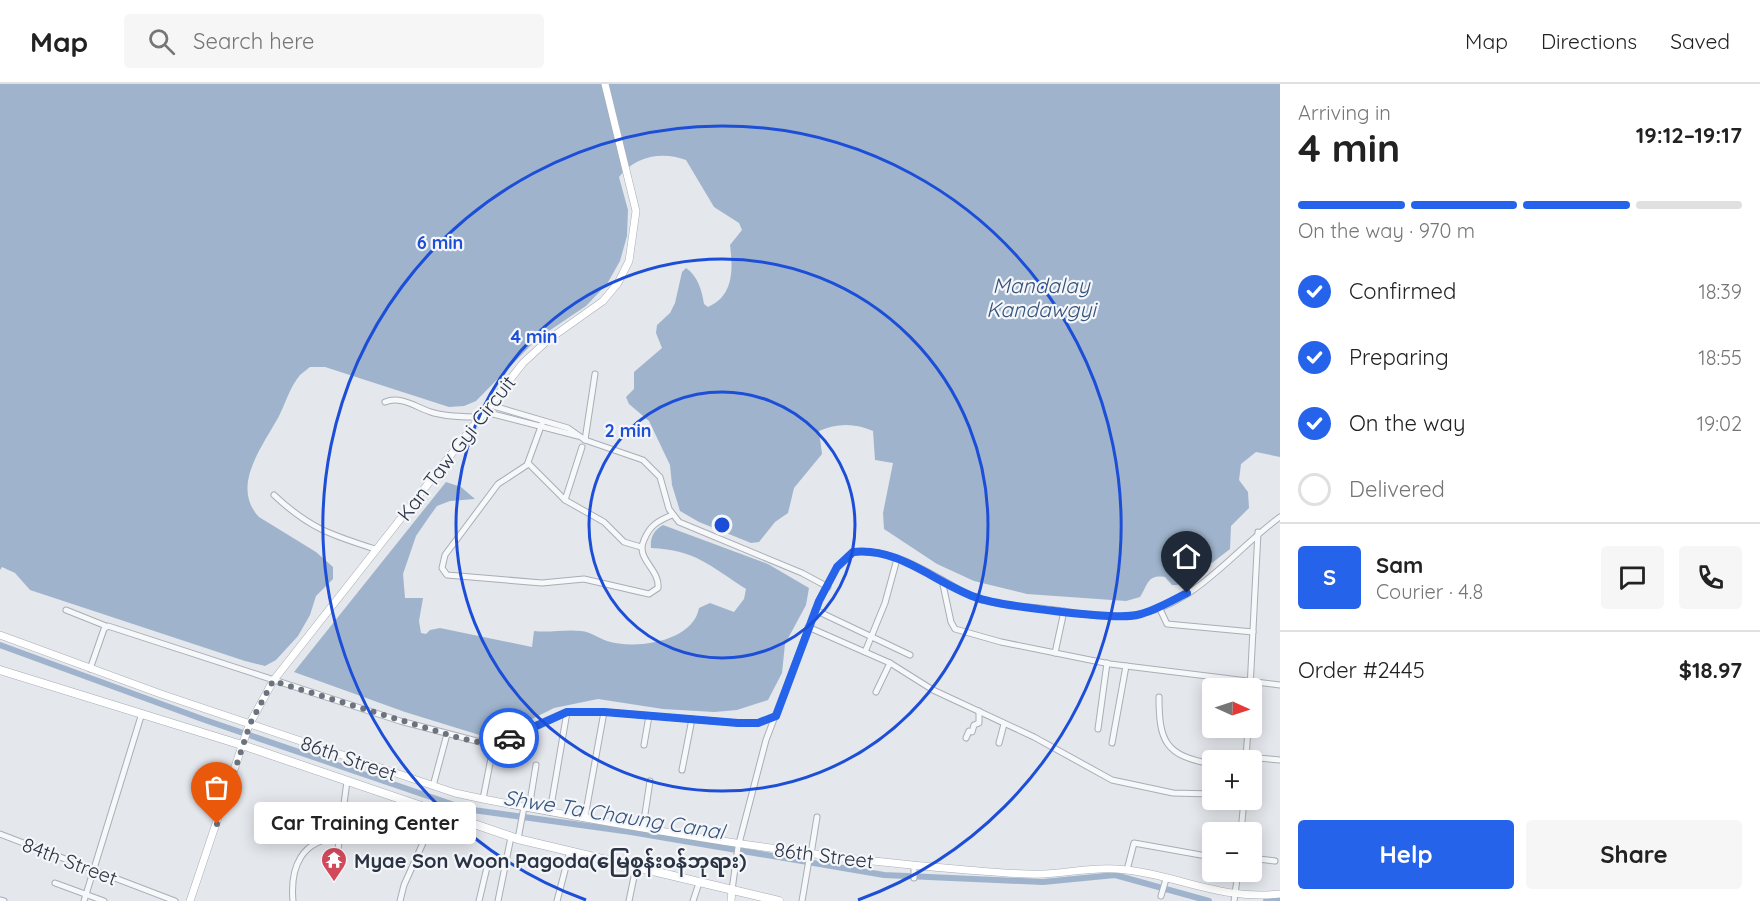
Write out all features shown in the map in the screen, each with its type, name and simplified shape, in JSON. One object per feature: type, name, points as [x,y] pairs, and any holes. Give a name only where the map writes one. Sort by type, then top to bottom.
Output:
[{"type":"main road","name":"Kan Taw Gyi Circuit","points":[[190,901],[242,744],[273,681],[375,549],[538,348],[603,301],[618,283],[629,261],[636,211],[605,84]]},
{"type":"main road","name":"86th Street","points":[[0,635],[250,725],[433,786],[524,811],[585,817],[643,827],[656,834],[914,872],[1043,874],[1095,869],[1127,870],[1164,887],[1235,899],[1280,894]]},
{"type":"main road","points":[[0,670],[242,744],[515,838],[773,900]]},
{"type":"main road","points":[[731,901],[732,890]]},
{"type":"street","points":[[565,500],[583,444],[595,374]]},
{"type":"street","points":[[385,402],[404,401],[432,412],[458,417],[486,411],[568,428],[578,436],[583,444],[637,457],[654,469],[663,482],[672,515],[684,525],[802,573],[828,587]]},
{"type":"street","points":[[486,411],[578,436]]},
{"type":"street","points":[[528,463],[565,500],[604,522],[624,542],[641,547],[658,582],[658,588],[649,594],[584,579],[542,583],[447,575],[442,568],[445,555],[498,484],[525,468],[543,421]]},
{"type":"street","points":[[274,495],[297,517],[324,533],[375,549]]},
{"type":"street","points":[[641,547],[652,525],[672,515]]},
{"type":"street","points":[[732,890],[738,846],[758,764],[815,610],[837,567],[853,552],[874,552],[897,559],[976,598],[1064,611],[1118,616],[1136,615],[1187,593],[1210,578],[1258,532],[1280,517]]},
{"type":"street","points":[[1250,678],[1258,532]]},
{"type":"street","points":[[865,652],[873,637],[897,559]]},
{"type":"street","points":[[942,580],[951,622],[955,629],[1055,653],[1204,678]]},
{"type":"street","points":[[1159,607],[1167,624],[1253,632]]},
{"type":"street","points":[[66,610],[106,626],[273,681],[447,734],[494,743],[567,712],[604,712],[758,723],[776,716]]},
{"type":"street","points":[[815,610],[910,655]]},
{"type":"street","points":[[1055,653],[1064,611]]},
{"type":"street","points":[[90,669],[106,626]]},
{"type":"street","points":[[808,627],[890,663],[926,686],[1112,780],[1173,793],[1202,794]]},
{"type":"street","points":[[876,692],[890,663]]},
{"type":"street","points":[[1098,729],[1107,663]]},
{"type":"street","points":[[1112,743],[1126,666]]},
{"type":"street","points":[[1262,685],[1280,685]]},
{"type":"street","points":[[1159,697],[1159,726],[1168,745],[1188,760],[1202,762]]},
{"type":"street","points":[[966,738],[969,731],[972,732],[974,726],[979,723],[979,711]]},
{"type":"street","points":[[84,901],[142,712]]},
{"type":"street","points":[[550,812],[567,712]]},
{"type":"street","points":[[585,817],[604,712]]},
{"type":"street","points":[[644,745],[649,716]]},
{"type":"street","points":[[682,770],[692,719]]},
{"type":"street","points":[[999,743],[1004,724]]},
{"type":"street","points":[[433,786],[447,734]]},
{"type":"street","points":[[483,799],[494,743]]},
{"type":"street","points":[[1262,759],[1280,760]]},
{"type":"street","points":[[498,901],[536,765]]},
{"type":"street","points":[[334,872],[347,781]]},
{"type":"street","points":[[643,827],[650,781]]},
{"type":"street","points":[[400,901],[437,812]]},
{"type":"street","points":[[802,901],[817,817]]},
{"type":"street","name":"84th Street","points":[[0,834],[175,901]]},
{"type":"street","points":[[293,901],[294,868],[300,858],[319,842],[339,838]]},
{"type":"street","points":[[1127,870],[1134,843],[1202,855]]},
{"type":"street","points":[[557,901],[570,851]]},
{"type":"street","points":[[1262,859],[1275,861]]},
{"type":"street","points":[[479,901],[488,862]]},
{"type":"street","points":[[629,901],[636,867]]},
{"type":"street","points":[[1235,899],[1237,882]]},
{"type":"street","points":[[55,883],[104,901]]},
{"type":"street","points":[[693,901],[699,883]]},
{"type":"water","name":"Mandalay Kandawgyi","points":[[0,84],[1280,84],[1280,457],[1256,452],[1241,464],[1239,480],[1248,492],[1249,508],[1231,526],[1230,549],[1195,576],[1177,585],[1172,585],[1165,577],[1151,579],[1140,597],[1126,601],[1027,594],[974,581],[937,564],[884,529],[883,513],[893,463],[875,460],[873,431],[860,426],[839,425],[819,431],[822,454],[794,488],[788,513],[775,522],[759,542],[751,543],[699,522],[680,511],[672,485],[670,465],[649,421],[629,404],[626,397],[634,389],[634,372],[662,348],[656,333],[657,325],[670,313],[675,303],[682,272],[686,268],[694,275],[701,289],[704,304],[708,307],[717,302],[723,296],[730,281],[730,245],[742,230],[739,223],[714,207],[686,160],[668,156],[649,157],[633,164],[619,177],[628,210],[627,236],[620,261],[607,284],[586,306],[537,339],[476,401],[464,406],[449,407],[325,367],[310,367],[300,375],[293,384],[252,466],[248,479],[248,492],[251,505],[259,517],[316,552],[333,567],[333,579],[316,596],[310,615],[298,636],[276,660],[265,666],[245,661],[30,590],[15,573],[2,567],[0,570]]},
{"type":"water","points":[[446,482],[461,487],[475,499],[450,501],[437,506],[416,536],[403,574],[405,598],[423,598],[419,621],[421,633],[426,634],[430,630],[440,628],[532,647],[534,631],[575,631],[619,644],[647,643],[675,636],[694,620],[699,608],[710,603],[734,612],[744,599],[746,589],[712,566],[691,556],[667,549],[651,548],[653,534],[663,525],[768,564],[809,588],[806,605],[785,644],[782,673],[768,700],[737,710],[714,712],[663,709],[598,699],[554,708],[502,734],[486,737],[405,712],[294,672]]},
{"type":"waterway","name":"Shwe Ta Chaung Canal","points":[[0,645],[205,720],[466,809],[631,832],[884,875],[1043,882],[1115,875],[1209,901]]},
{"type":"waterway","name":"Shwe Ta Chaung Canal","points":[[1266,901],[1280,899]]},
{"type":"way so far","points":[[217,824],[250,724],[261,699],[273,681],[459,738],[488,744],[509,738]]},
{"type":"place","name":"Car Training Center","points":[[217,824]]},
{"type":"place","name":"Myae Son Woon Pagoda(မြေစွန်း၀န်ဘုရား)","points":[[334,883]]},
{"type":"route","points":[[509,738],[567,712],[594,711],[738,723],[758,723],[776,716],[797,654],[819,601],[837,567],[845,557],[853,552],[874,552],[902,560],[976,598],[1099,616],[1136,615],[1187,593]]}]
